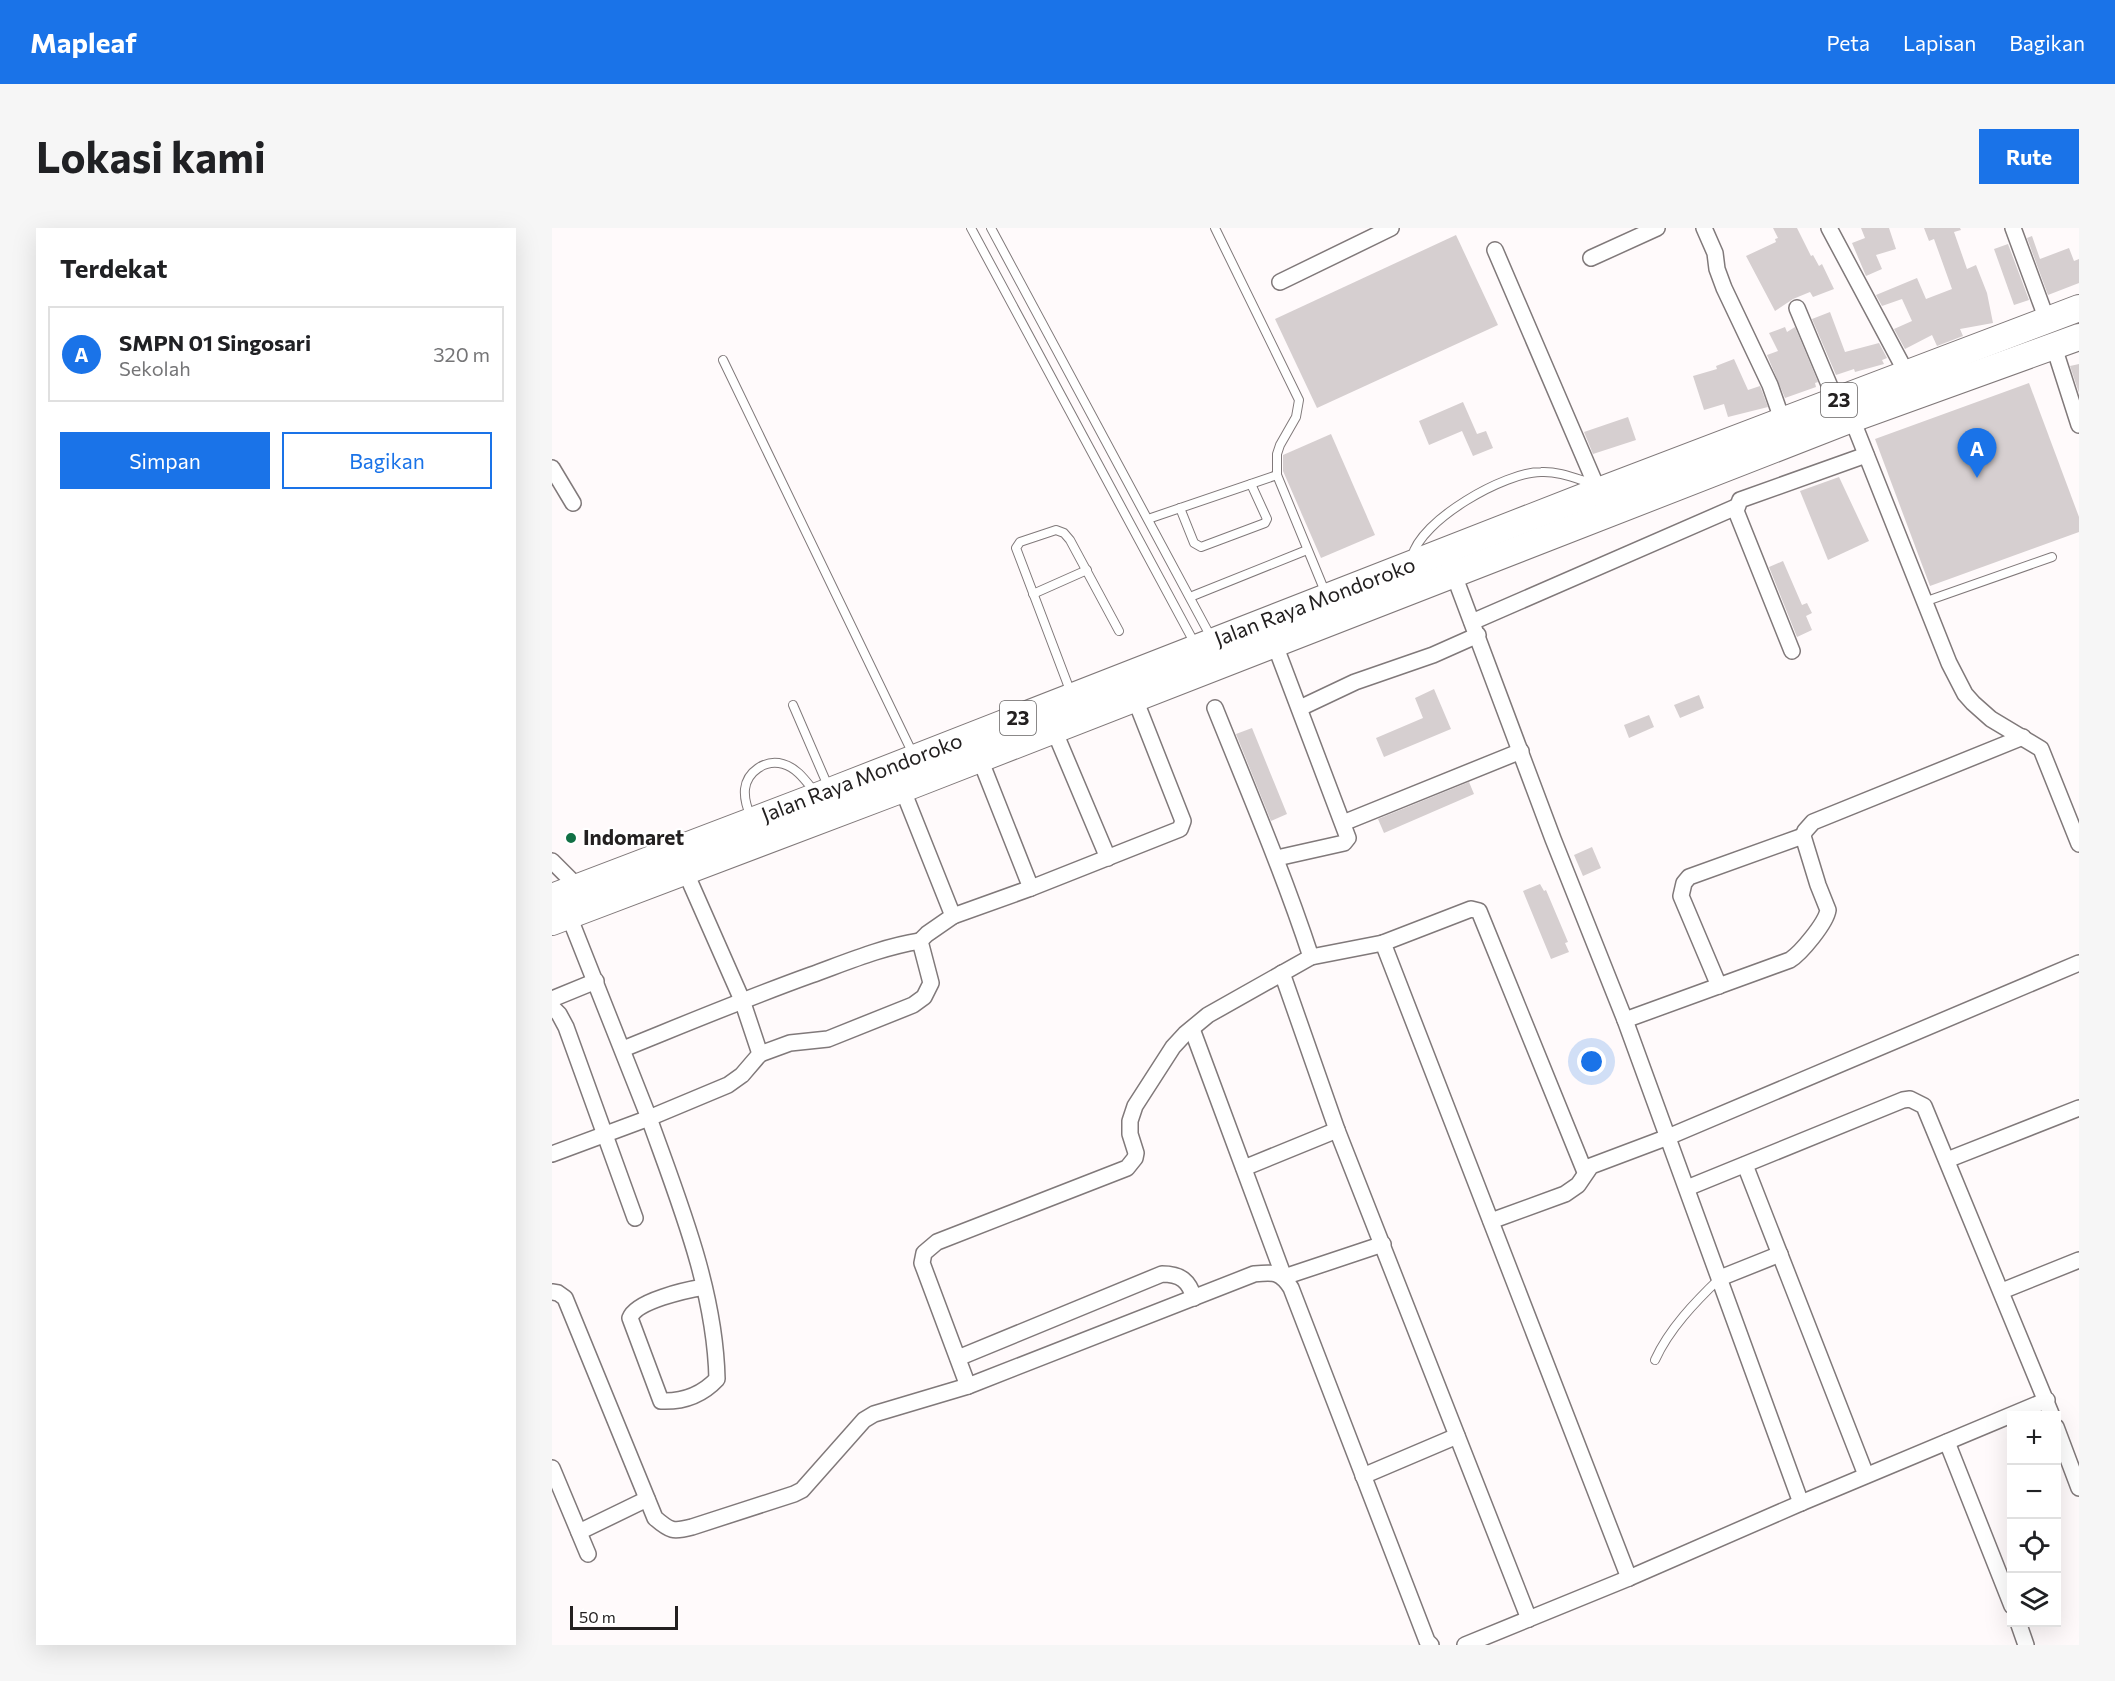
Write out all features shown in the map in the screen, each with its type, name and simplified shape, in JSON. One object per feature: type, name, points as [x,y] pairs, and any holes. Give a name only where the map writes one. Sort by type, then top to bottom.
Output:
[{"type":"highway","name":"Jalan Raya Mondoroko","points":[[561,919],[829,800],[1077,708],[1143,687],[1204,655],[1415,576],[1601,496],[1783,422],[1844,410],[1907,374],[2079,308]]},
{"type":"highway","name":"Jalan Raya Mondoroko","points":[[1601,496],[1844,410],[2054,347],[2079,337]]},
{"type":"highway","name":"Jalan Raya Mondoroko","points":[[1270,632],[1327,597],[1415,576]]},
{"type":"highway","name":"Jalan Raya Mondoroko","points":[[904,771],[980,759],[1054,730],[1077,708]]},
{"type":"highway","name":"Jalan Raya Mondoroko","points":[[552,897],[578,887],[668,871],[753,821],[829,800]]},
{"type":"street","points":[[1280,282],[1391,228]]},
{"type":"street","points":[[1591,258],[1657,228]]},
{"type":"street","points":[[1704,228],[1715,253],[1717,269],[1724,288],[1770,385],[1783,422]]},
{"type":"street","points":[[1829,228],[1907,374]]},
{"type":"street","points":[[2013,228],[2047,320]]},
{"type":"street","points":[[1495,250],[1601,496]]},
{"type":"street","points":[[1797,308],[1866,454],[1949,663],[1965,694],[1991,719],[2042,749],[2079,844]]},
{"type":"street","points":[[2054,347],[2079,425]]},
{"type":"street","points":[[1300,708],[1356,682],[1433,655],[1475,629],[1736,507],[1740,500],[1866,454]]},
{"type":"street","points":[[552,468],[573,503]]},
{"type":"street","points":[[1736,507],[1792,651]]},
{"type":"street","points":[[1449,562],[1553,839],[1625,1020],[1801,1503]]},
{"type":"street","points":[[1270,632],[1348,838],[1344,843],[1280,865]]},
{"type":"street","points":[[622,1049],[742,1000],[863,956],[900,944],[920,941],[953,916],[1180,829],[1183,821],[1143,687]]},
{"type":"street","points":[[1215,708],[1280,865],[1311,957]]},
{"type":"street","points":[[1054,730],[1108,858]]},
{"type":"street","points":[[1625,1020],[1790,960],[1797,955],[1826,919],[1828,910],[1803,836],[1813,822],[2023,737]]},
{"type":"street","points":[[1343,823],[1521,751]]},
{"type":"street","points":[[980,759],[1031,888]]},
{"type":"street","points":[[904,771],[953,916]]},
{"type":"street","points":[[1719,986],[1681,896],[1684,884],[1689,877],[1803,836]]},
{"type":"street","points":[[552,861],[578,887]]},
{"type":"street","points":[[668,871],[742,1000],[760,1054]]},
{"type":"street","points":[[969,1386],[922,1263],[924,1253],[937,1242],[1127,1168],[1136,1153],[1130,1134],[1130,1121],[1135,1106],[1173,1047],[1208,1015],[1311,957],[1383,944],[1471,909],[1479,911],[1585,1172]]},
{"type":"street","points":[[561,919],[596,981],[649,1118],[684,1216],[704,1287],[711,1315],[717,1379],[706,1390],[679,1402],[661,1401],[630,1318],[637,1309],[679,1291],[704,1287]]},
{"type":"street","points":[[552,1154],[649,1118],[728,1085],[742,1075],[760,1054],[790,1043],[828,1039],[913,1005],[924,997],[931,983],[920,941]]},
{"type":"street","points":[[1383,944],[1629,1578]]},
{"type":"street","points":[[1491,1221],[1565,1194],[1578,1185],[1591,1166],[1668,1137],[2079,963]]},
{"type":"street","points":[[1282,973],[1337,1130],[1529,1619]]},
{"type":"street","points":[[552,999],[596,981]]},
{"type":"street","points":[[552,1007],[566,1027],[635,1218]]},
{"type":"street","points":[[1192,1029],[1284,1277],[1291,1288],[1427,1641],[1431,1645]]},
{"type":"street","points":[[1687,1188],[1903,1100],[1910,1099],[1924,1106],[2050,1411]]},
{"type":"street","points":[[1947,1160],[2079,1108]]},
{"type":"street","points":[[1244,1168],[1337,1130]]},
{"type":"street","points":[[1745,1165],[1866,1475]]},
{"type":"street","points":[[552,1292],[565,1298],[655,1518],[667,1528],[677,1531],[802,1490],[864,1420],[874,1414],[969,1386],[1254,1274],[1272,1272],[1284,1277],[1383,1244]]},
{"type":"street","points":[[1720,1278],[1780,1254]]},
{"type":"street","points":[[2002,1292],[2079,1260]]},
{"type":"street","points":[[958,1358],[1162,1274],[1184,1279],[1190,1284],[1194,1298]]},
{"type":"street","points":[[1465,1645],[1629,1578],[1866,1475],[2047,1400]]},
{"type":"street","points":[[1363,1476],[1457,1436]]},
{"type":"street","points":[[2061,1440],[2078,1482]]},
{"type":"street","points":[[1947,1442],[2007,1593]]},
{"type":"street","points":[[552,1468],[588,1554]]},
{"type":"street","points":[[579,1532],[647,1499]]},
{"type":"street","points":[[2019,1627],[2026,1645]]},
{"type":"lane","points":[[971,228],[1204,655]]},
{"type":"lane","points":[[991,228],[1190,597],[1204,655]]},
{"type":"lane","points":[[1215,228],[1299,400],[1296,417],[1277,454],[1276,475],[1327,597]]},
{"type":"lane","points":[[723,360],[904,771]]},
{"type":"lane","points":[[1415,576],[1414,550],[1434,524],[1469,498],[1519,474],[1541,471],[1561,475],[1601,496]]},
{"type":"lane","points":[[1148,519],[1276,475]]},
{"type":"lane","points":[[1180,508],[1194,543],[1201,548],[1265,523],[1267,519],[1251,484]]},
{"type":"lane","points":[[1077,708],[1016,548],[1020,542],[1056,530],[1064,533],[1071,540],[1119,631]]},
{"type":"lane","points":[[1190,597],[1307,550]]},
{"type":"lane","points":[[1924,602],[2052,557]]},
{"type":"lane","points":[[1033,594],[1087,570]]},
{"type":"lane","points":[[793,705],[829,800]]},
{"type":"lane","points":[[753,821],[746,804],[747,779],[758,767],[769,763],[783,764],[799,772],[829,800]]},
{"type":"lane","points":[[1655,1360],[1662,1344],[1677,1325],[1720,1278]]},
{"type":"building","points":[[1773,228],[1797,228],[1811,256],[1813,255],[1819,266],[1822,264],[1834,289],[1813,297],[1810,292],[1793,299],[1775,311],[1746,256],[1776,242],[1775,239],[1778,238]]},
{"type":"building","points":[[1861,228],[1889,228],[1896,249],[1876,255],[1882,269],[1866,276],[1852,243],[1865,238]]},
{"type":"building","points":[[1924,228],[1960,228],[1961,230],[1954,232],[1967,269],[1976,265],[1987,293],[1993,323],[1960,329],[1963,336],[1937,346],[1932,335],[1905,349],[1894,329],[1912,321],[1902,299],[1882,306],[1876,295],[1917,278],[1926,299],[1952,289],[1934,239],[1929,241]]},
{"type":"building","points":[[1456,235],[1498,325],[1317,408],[1275,319]]},
{"type":"building","points":[[2032,236],[2040,259],[2069,248],[2074,261],[2079,259],[2079,283],[2048,295],[2027,238]]},
{"type":"building","points":[[2008,244],[2029,300],[2014,305],[1994,249]]},
{"type":"building","points":[[1830,312],[1845,352],[1879,343],[1887,358],[1882,360],[1884,364],[1855,372],[1854,369],[1836,375],[1812,319]]},
{"type":"building","points":[[1785,327],[1787,332],[1795,327],[1818,382],[1815,383],[1816,387],[1785,398],[1767,355],[1778,351],[1769,333]]},
{"type":"building","points":[[1734,359],[1748,390],[1760,386],[1768,407],[1728,417],[1724,404],[1704,410],[1693,376],[1717,369],[1716,366]]},
{"type":"building","points":[[2079,364],[2079,393],[2070,366]]},
{"type":"building","points":[[2029,383],[2079,517],[2079,532],[1930,586],[1875,439]]},
{"type":"building","points":[[1463,402],[1477,434],[1486,431],[1493,448],[1473,456],[1462,431],[1429,445],[1419,421]]},
{"type":"building","points":[[1628,417],[1636,440],[1593,454],[1584,432]]},
{"type":"building","points":[[1331,434],[1375,535],[1321,558],[1283,471],[1283,455]]},
{"type":"building","points":[[1839,477],[1869,541],[1828,560],[1800,491]]},
{"type":"building","points":[[1783,561],[1802,605],[1807,603],[1812,613],[1806,616],[1812,630],[1797,637],[1769,567]]},
{"type":"building","points":[[1434,689],[1451,729],[1384,757],[1376,738],[1423,718],[1415,698]]},
{"type":"building","points":[[1699,695],[1704,708],[1680,718],[1674,705]]},
{"type":"building","points":[[1649,715],[1654,727],[1629,738],[1624,725]]},
{"type":"building","points":[[1252,728],[1287,814],[1271,821],[1236,734]]},
{"type":"building","points":[[1469,782],[1474,794],[1384,833],[1378,819]]},
{"type":"building","points":[[1592,847],[1601,868],[1583,876],[1574,855]]},
{"type":"building","points":[[1540,884],[1544,891],[1546,890],[1568,942],[1565,943],[1569,952],[1551,959],[1523,891]]},
{"type":"place","name":"SMPN 01 Singosari","points":[[1977,478]]},
{"type":"place","name":"Indomaret","points":[[571,838]]}]
